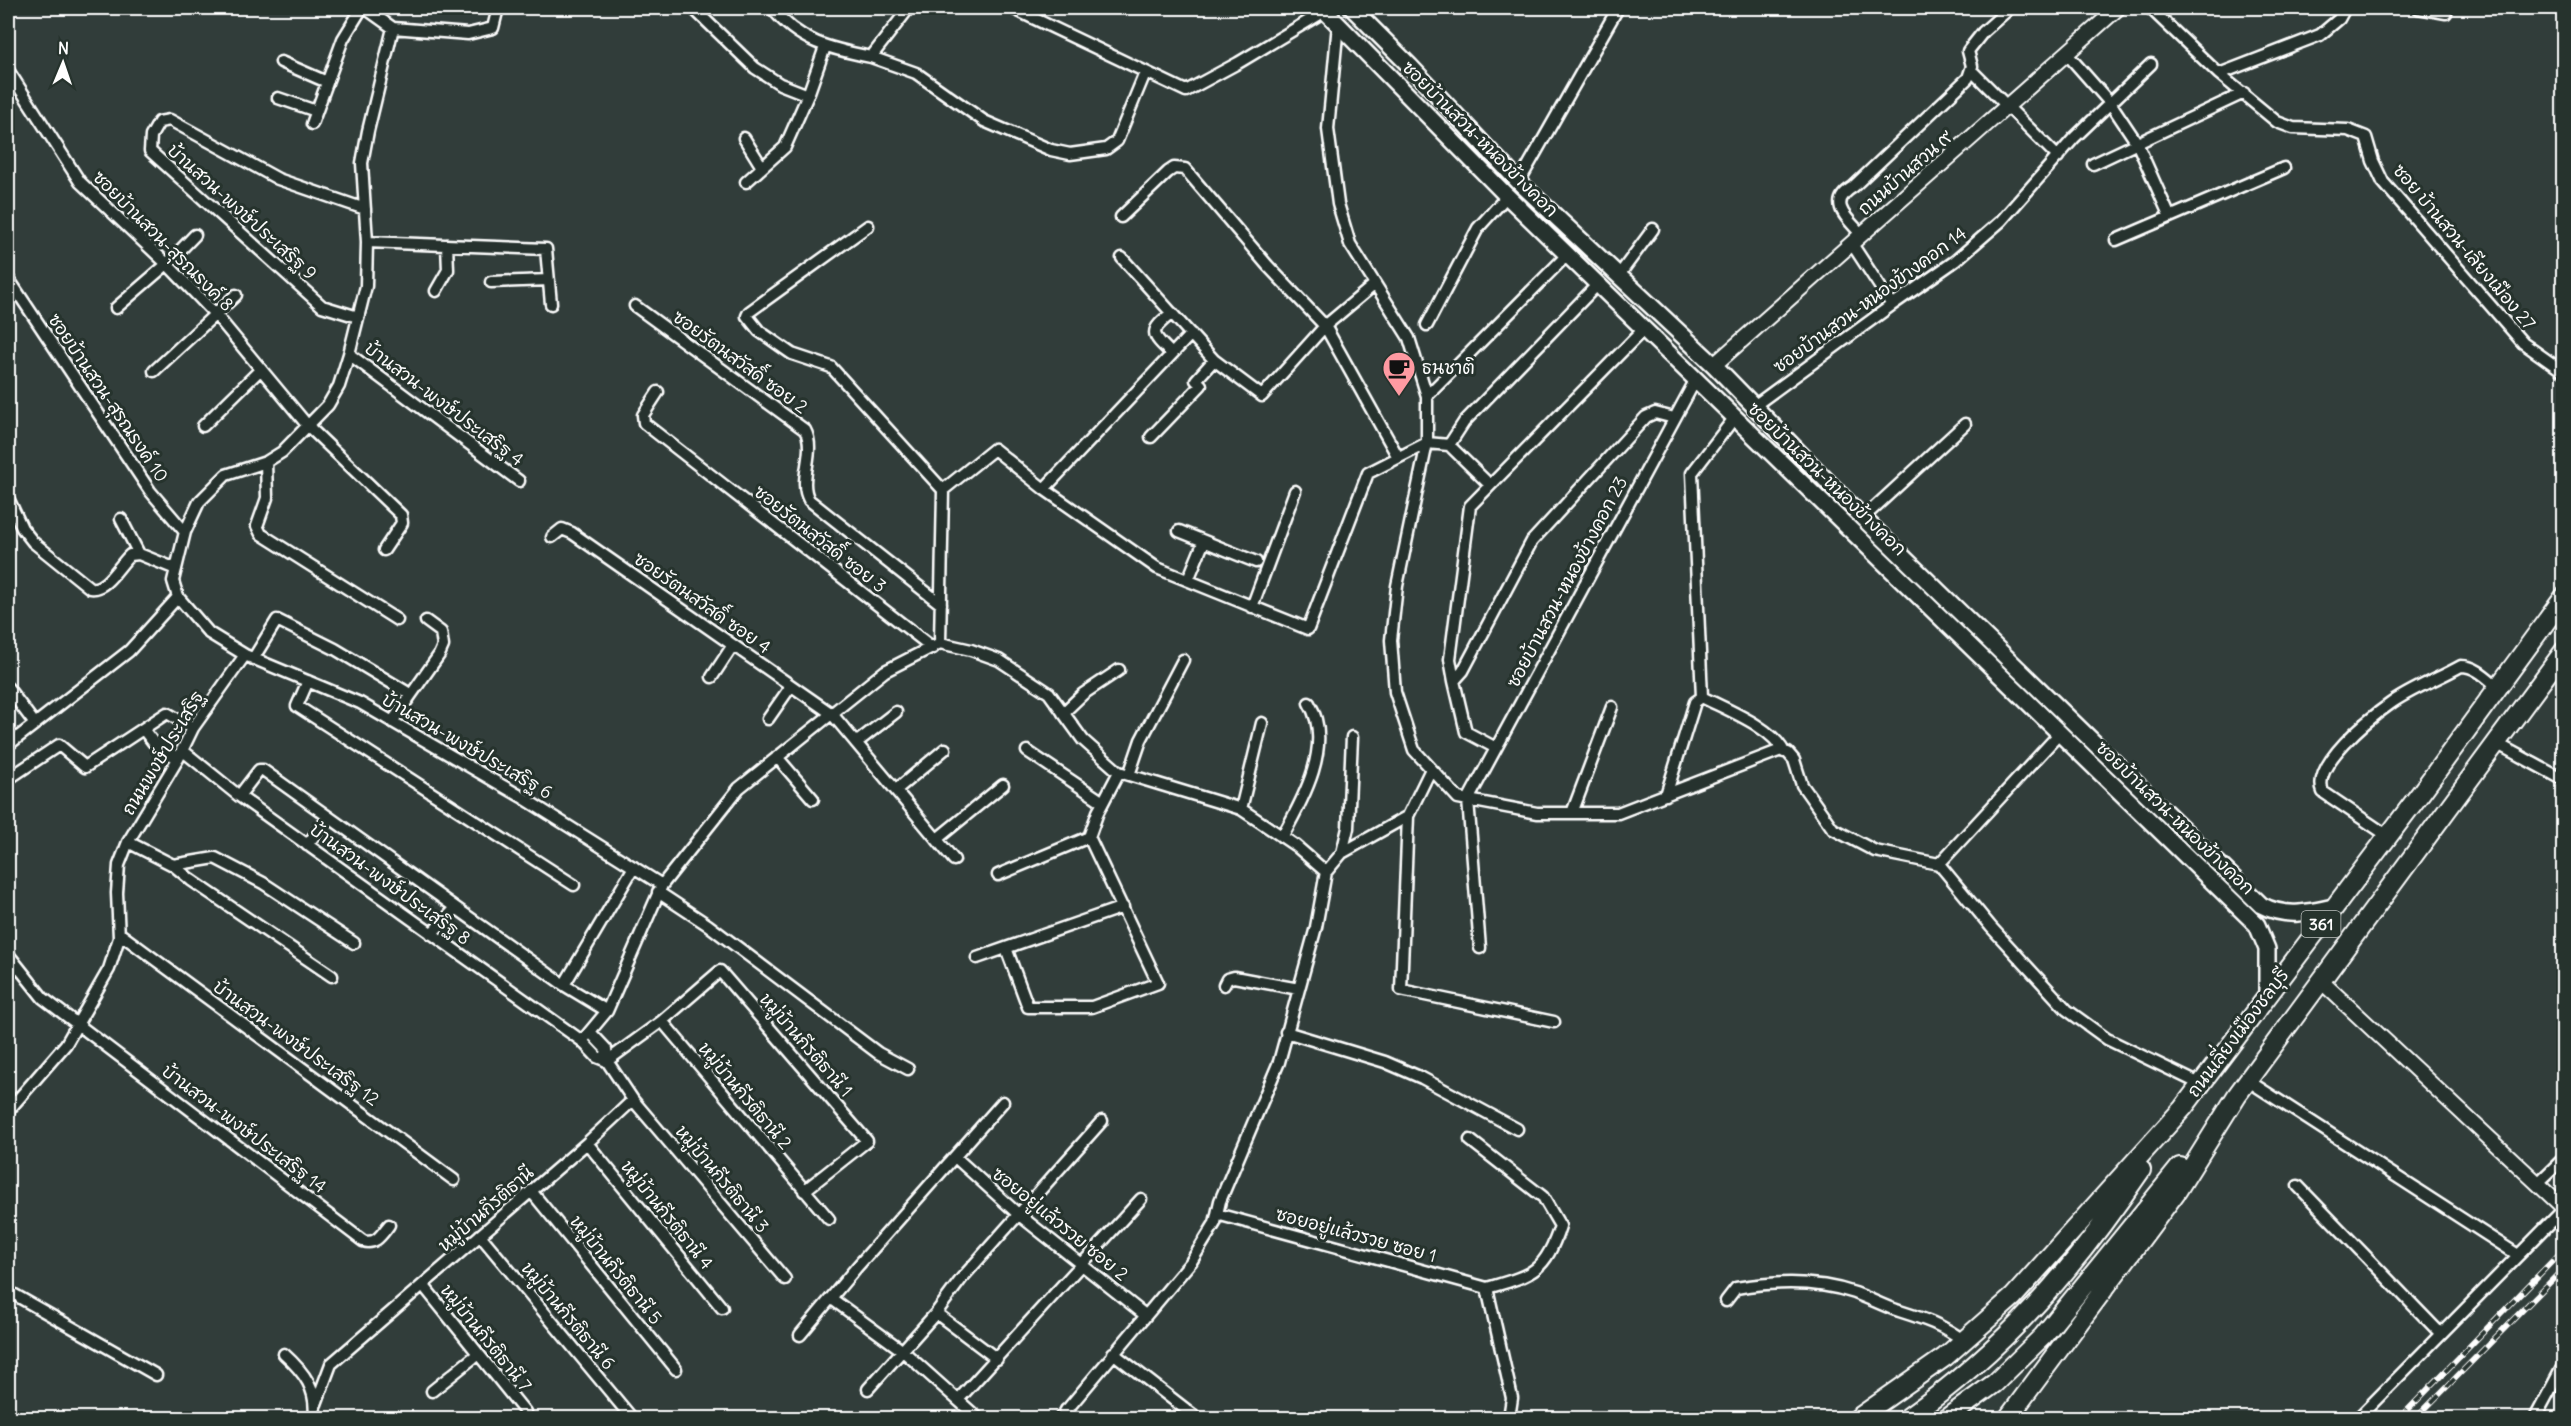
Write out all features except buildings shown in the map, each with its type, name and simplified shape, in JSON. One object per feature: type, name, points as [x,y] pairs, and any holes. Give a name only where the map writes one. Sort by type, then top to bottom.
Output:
[{"type":"highway","name":"ถนนเลี่ยงเมืองชลบุรี","points":[[1858,1419],[1945,1358],[2013,1297],[2182,1108],[2388,836],[2564,597]]},
{"type":"highway","name":"ถนนเลี่ยงเมืองชลบุรี","points":[[2008,1419],[2177,1191],[2242,1088],[2564,651]]},
{"type":"highway","points":[[1947,1419],[1995,1383],[2043,1336],[2242,1088]]},
{"type":"highway","points":[[1907,1419],[1972,1368],[2013,1331],[2046,1295],[2088,1244],[2182,1108]]},
{"type":"main road","name":"ซอยบ้านสวน-หนองข้างคอก","points":[[1352,8],[1519,182],[1714,364],[1863,519],[2261,905],[2272,911],[2298,914],[2334,907]]},
{"type":"main road","name":"ซอยบ้านสวน-หนองข้างคอก","points":[[1324,9],[1507,196],[2257,925],[2266,949],[2267,994]]},
{"type":"main road","points":[[1695,379],[1714,364]]},
{"type":"street","points":[[312,124],[343,39],[363,8],[393,28],[468,34],[494,28],[498,8]]},
{"type":"street","points":[[693,8],[755,68],[780,84],[808,95]]},
{"type":"street","points":[[772,8],[784,23],[825,47],[871,57],[916,73],[984,121],[1051,150],[1070,154],[1106,149],[1117,141],[1145,72]]},
{"type":"street","points":[[871,57],[909,8]]},
{"type":"street","points":[[1012,8],[1179,89],[1190,90],[1324,9]]},
{"type":"street","points":[[1519,182],[1618,8]]},
{"type":"street","points":[[1892,305],[1841,211],[1839,202],[1844,193],[1853,188],[1968,78],[1971,70],[1968,51],[1983,32],[2010,8]]},
{"type":"street","name":"ถนนบ้านสวน ๙","points":[[1714,364],[2118,8]]},
{"type":"street","name":"ซอย บ้านสวน-เลียงเมือง 27","points":[[2150,8],[2219,74],[2277,122],[2293,128],[2348,130],[2366,136],[2373,161],[2383,182],[2523,343],[2564,372]]},
{"type":"street","points":[[2219,74],[2320,35],[2339,19],[2345,8]]},
{"type":"street","points":[[2418,8],[2446,13],[2447,8]]},
{"type":"street","points":[[1338,24],[1328,129],[1338,204],[1350,244],[1409,338],[1427,396],[1427,443],[1397,586],[1391,640],[1395,692],[1414,750],[1458,798],[1537,813],[1618,813],[1779,752],[1794,760],[1802,784],[1833,829],[1875,851],[1939,864],[1991,927],[2067,1010],[2107,1039],[2200,1084]]},
{"type":"street","points":[[249,657],[209,633],[178,597],[173,581],[185,532],[199,502],[210,488],[226,475],[266,462],[282,452],[328,405],[339,386],[366,286],[367,242],[362,163],[393,28]]},
{"type":"street","points":[[746,182],[785,147],[808,95],[825,47]]},
{"type":"street","points":[[2067,54],[2111,104],[2137,143],[2170,217]]},
{"type":"street","points":[[281,62],[327,81]]},
{"type":"street","name":"ซอยบ้านสวน-หนองข้างคอก 14","points":[[1754,406],[1956,261],[2001,221],[2074,138],[2151,64]]},
{"type":"street","name":"ซอยบ้านสวน-สุรณรงค์ 8","points":[[8,70],[80,182],[167,264],[216,315],[308,426],[401,514],[402,523],[384,550]]},
{"type":"street","points":[[1971,70],[2058,157]]},
{"type":"street","points":[[2093,164],[2244,93]]},
{"type":"street","points":[[278,98],[316,111]]},
{"type":"street","name":"บ้านสวน-พงษ์ประเสริฐ 9","points":[[358,317],[322,306],[150,151],[151,136],[159,122],[170,120],[278,179],[365,209]]},
{"type":"street","points":[[744,138],[762,167]]},
{"type":"street","points":[[1121,217],[1168,172],[1174,168],[1185,170],[1268,266],[1325,326],[1398,458]]},
{"type":"street","points":[[2116,240],[2284,168]]},
{"type":"street","points":[[1427,325],[1478,228],[1507,196]]},
{"type":"street","points":[[868,226],[749,312],[747,316],[759,331],[792,354],[831,366],[943,490],[941,604],[936,646]]},
{"type":"street","points":[[1619,275],[1653,230]]},
{"type":"street","points":[[116,308],[167,264],[195,235]]},
{"type":"street","points":[[367,242],[546,249],[551,304]]},
{"type":"street","points":[[436,291],[448,270],[447,245]]},
{"type":"street","points":[[1427,396],[1568,254]]},
{"type":"street","points":[[1122,258],[1214,360],[1262,396],[1325,326],[1375,284]]},
{"type":"street","name":"ซอยบ้านสวน-สุรณรงค์ 10","points":[[8,278],[150,491],[185,532]]},
{"type":"street","points":[[491,282],[549,280]]},
{"type":"street","points":[[1449,446],[1464,422],[1598,284]]},
{"type":"street","points":[[154,371],[236,295]]},
{"type":"street","name":"ซอยรัตนสวัสดิ์ ซอย 2","points":[[635,306],[805,430],[810,442],[806,491],[809,500],[941,604]]},
{"type":"street","points":[[1172,313],[1156,325],[1154,331],[1155,339],[1172,354]]},
{"type":"street","points":[[1496,748],[1466,732],[1450,659],[1470,507],[1644,329]]},
{"type":"street","points":[[1044,489],[1191,334]]},
{"type":"street","name":"บ้านสวน-พงษ์ประเสริฐ 4","points":[[349,354],[519,481]]},
{"type":"street","points":[[1151,437],[1201,385],[1196,380],[1214,360]]},
{"type":"street","points":[[203,426],[261,369]]},
{"type":"street","name":"ซอยบ้านสวน-หนองข้างคอก 23","points":[[1468,800],[1695,379]]},
{"type":"street","name":"ซอยรัตนสวัสดิ์ ซอย 3","points":[[658,392],[643,416],[644,423],[686,458],[936,646]]},
{"type":"street","points":[[1454,681],[1462,671],[1532,542],[1646,417],[1655,413],[1674,418]]},
{"type":"street","points":[[1702,697],[1692,473],[1735,417]]},
{"type":"street","points":[[1863,519],[1965,424]]},
{"type":"street","points":[[943,490],[994,449],[1044,489],[1157,568],[1308,629],[1368,473],[1427,443],[1449,446],[1490,485]]},
{"type":"street","points":[[266,462],[267,498],[258,517],[257,526],[261,534],[397,620]]},
{"type":"street","points":[[1252,607],[1295,491]]},
{"type":"street","points":[[8,498],[22,528],[33,542],[90,588],[99,588],[130,555],[139,554],[176,568]]},
{"type":"street","points":[[121,519],[139,554]]},
{"type":"street","name":"ซอยรัตนสวัสดิ์ ซอย 4","points":[[552,537],[562,529],[572,532],[832,714],[954,860]]},
{"type":"street","points":[[1179,531],[1256,562]]},
{"type":"street","points":[[1188,580],[1204,541]]},
{"type":"street","points":[[8,745],[129,651],[178,597]]},
{"type":"street","name":"ถนนพงษ์ประเสริฐ","points":[[8,1111],[66,1044],[109,969],[119,933],[117,892],[120,865],[128,842],[193,728],[277,620],[335,649],[410,694]]},
{"type":"street","points":[[392,722],[443,646],[441,633],[426,621]]},
{"type":"street","points":[[712,677],[733,645]]},
{"type":"street","points":[[633,1100],[607,1062],[597,1057],[582,1041],[607,1011],[660,889],[739,788],[885,671],[936,646],[971,650],[999,660],[1049,693],[1083,740],[1124,774],[1241,809],[1282,837],[1326,872]]},
{"type":"street","name":"บ้านสวน-พงษ์ประเสริฐ 6","points":[[249,657],[360,703],[522,797],[634,867],[878,1053],[908,1069]]},
{"type":"street","points":[[998,875],[1089,837],[1103,802],[1124,774],[1183,660]]},
{"type":"street","points":[[2388,836],[2323,792],[2320,781],[2322,773],[2337,752],[2392,703],[2461,666],[2483,674],[2498,687]]},
{"type":"street","points":[[1064,713],[1083,694],[1119,670]]},
{"type":"street","points":[[308,681],[297,706],[574,885]]},
{"type":"street","points":[[768,719],[791,686]]},
{"type":"street","points":[[8,688],[34,724]]},
{"type":"street","points":[[1702,697],[1770,734],[1780,743],[1779,752]]},
{"type":"street","points":[[1666,795],[1695,702],[1702,697]]},
{"type":"street","points":[[1282,837],[1301,804],[1316,753],[1317,715],[1309,703]]},
{"type":"street","points":[[1572,813],[1612,707]]},
{"type":"street","points":[[856,743],[896,712]]},
{"type":"street","points":[[8,779],[59,745],[85,767],[167,713],[193,728]]},
{"type":"street","points":[[1241,809],[1262,723]]},
{"type":"street","name":"บ้านสวน-พงษ์ประเสริฐ 8","points":[[143,729],[153,742],[180,754],[582,1041]]},
{"type":"street","points":[[1939,864],[2060,733]]},
{"type":"street","points":[[1342,853],[1348,828],[1352,737]]},
{"type":"street","points":[[2496,743],[2564,780]]},
{"type":"street","points":[[896,790],[945,749]]},
{"type":"street","points":[[1027,751],[1103,802]]},
{"type":"street","points":[[777,757],[813,799]]},
{"type":"street","points":[[239,796],[261,769],[564,985],[607,1011]]},
{"type":"street","points":[[1431,769],[1408,816],[1401,990],[1554,1022]]},
{"type":"street","points":[[937,839],[1003,785]]},
{"type":"street","points":[[1468,800],[1480,948]]},
{"type":"street","points":[[1076,1419],[1063,1414],[1191,1262],[1215,1222],[1220,1201],[1279,1062],[1316,927],[1326,872],[1342,853],[1408,816]]},
{"type":"street","points":[[308,845],[328,818]]},
{"type":"street","points":[[1006,948],[1028,1007],[1092,1007],[1158,982],[1089,837]]},
{"type":"street","points":[[128,842],[173,865],[191,880],[332,976]]},
{"type":"street","points":[[173,865],[215,858],[263,883],[354,943]]},
{"type":"street","points":[[564,985],[634,867]]},
{"type":"street","points":[[977,958],[1123,907]]},
{"type":"street","points":[[431,934],[456,908]]},
{"type":"street","name":"บ้านสวน-พงษ์ประเสริฐ 12","points":[[119,933],[454,1180]]},
{"type":"street","points":[[8,954],[36,992],[78,1024]]},
{"type":"street","name":"หมู่บ้านกีรติธานี 1","points":[[662,1022],[720,971],[867,1141],[804,1191]]},
{"type":"street","points":[[1224,985],[1227,979],[1233,976],[1299,989]]},
{"type":"street","points":[[2321,981],[2564,1209],[2358,1419]]},
{"type":"street","points":[[607,1062],[662,1022]]},
{"type":"street","name":"หมู่บ้านกีรติธานี 2","points":[[662,1022],[829,1219]]},
{"type":"street","name":"บ้านสวน-พงษ์ประเสริฐ 14","points":[[78,1024],[363,1241],[370,1243],[376,1241],[389,1225]]},
{"type":"street","points":[[590,1032],[606,1049],[607,1062]]},
{"type":"street","points":[[1287,1032],[1404,1070],[1517,1129]]},
{"type":"street","points":[[2242,1088],[2518,1255]]},
{"type":"street","name":"หมู่บ้านกีรติธานี","points":[[314,1419],[316,1404],[331,1364],[587,1143],[633,1100]]},
{"type":"street","name":"หมู่บ้านกีรติธานี 3","points":[[633,1100],[785,1279]]},
{"type":"street","points":[[800,1335],[1003,1102]]},
{"type":"street","points":[[868,1389],[936,1313],[962,1278],[1102,1121]]},
{"type":"street","points":[[1470,1140],[1543,1197],[1560,1226],[1552,1251],[1529,1275],[1487,1288],[1512,1398],[1509,1419]]},
{"type":"street","name":"หมู่บ้านกีรติธานี 4","points":[[587,1143],[722,1308]]},
{"type":"street","name":"ซอยอยู่แล้วรวย ซอย 2","points":[[955,1157],[1018,1214],[1145,1315]]},
{"type":"street","points":[[2538,1183],[2564,1158]]},
{"type":"street","points":[[2298,1186],[2440,1333]]},
{"type":"street","name":"หมู่บ้านกีรติธานี 5","points":[[531,1191],[676,1369]]},
{"type":"street","points":[[958,1400],[1141,1199]]},
{"type":"street","name":"ซอยอยู่แล้วรวย ซอย 1","points":[[1217,1214],[1487,1288]]},
{"type":"street","name":"หมู่บ้านกีรติธานี 6","points":[[480,1235],[631,1417]]},
{"type":"street","points":[[1726,1301],[1736,1288],[1776,1283],[1812,1283],[1853,1292],[1893,1309],[1922,1317],[1946,1328],[1964,1341]]},
{"type":"street","name":"หมู่บ้านกีรติธานี 7","points":[[423,1286],[525,1412]]},
{"type":"street","points":[[8,1291],[156,1375]]},
{"type":"street","points":[[832,1299],[903,1351],[978,1419]]},
{"type":"street","points":[[936,1313],[997,1359]]},
{"type":"street","points":[[1113,1353],[1197,1419]]},
{"type":"street","points":[[285,1354],[303,1371],[316,1404]]},
{"type":"street","points":[[432,1391],[478,1354]]},
{"type":"street","points":[[2535,1419],[2564,1364]]},
{"type":"railway","points":[[2400,1418],[2564,1249]]},
{"type":"railway","points":[[2416,1418],[2564,1268]]},
{"type":"place","name":"ธนชาติ","points":[[1399,397]]}]
